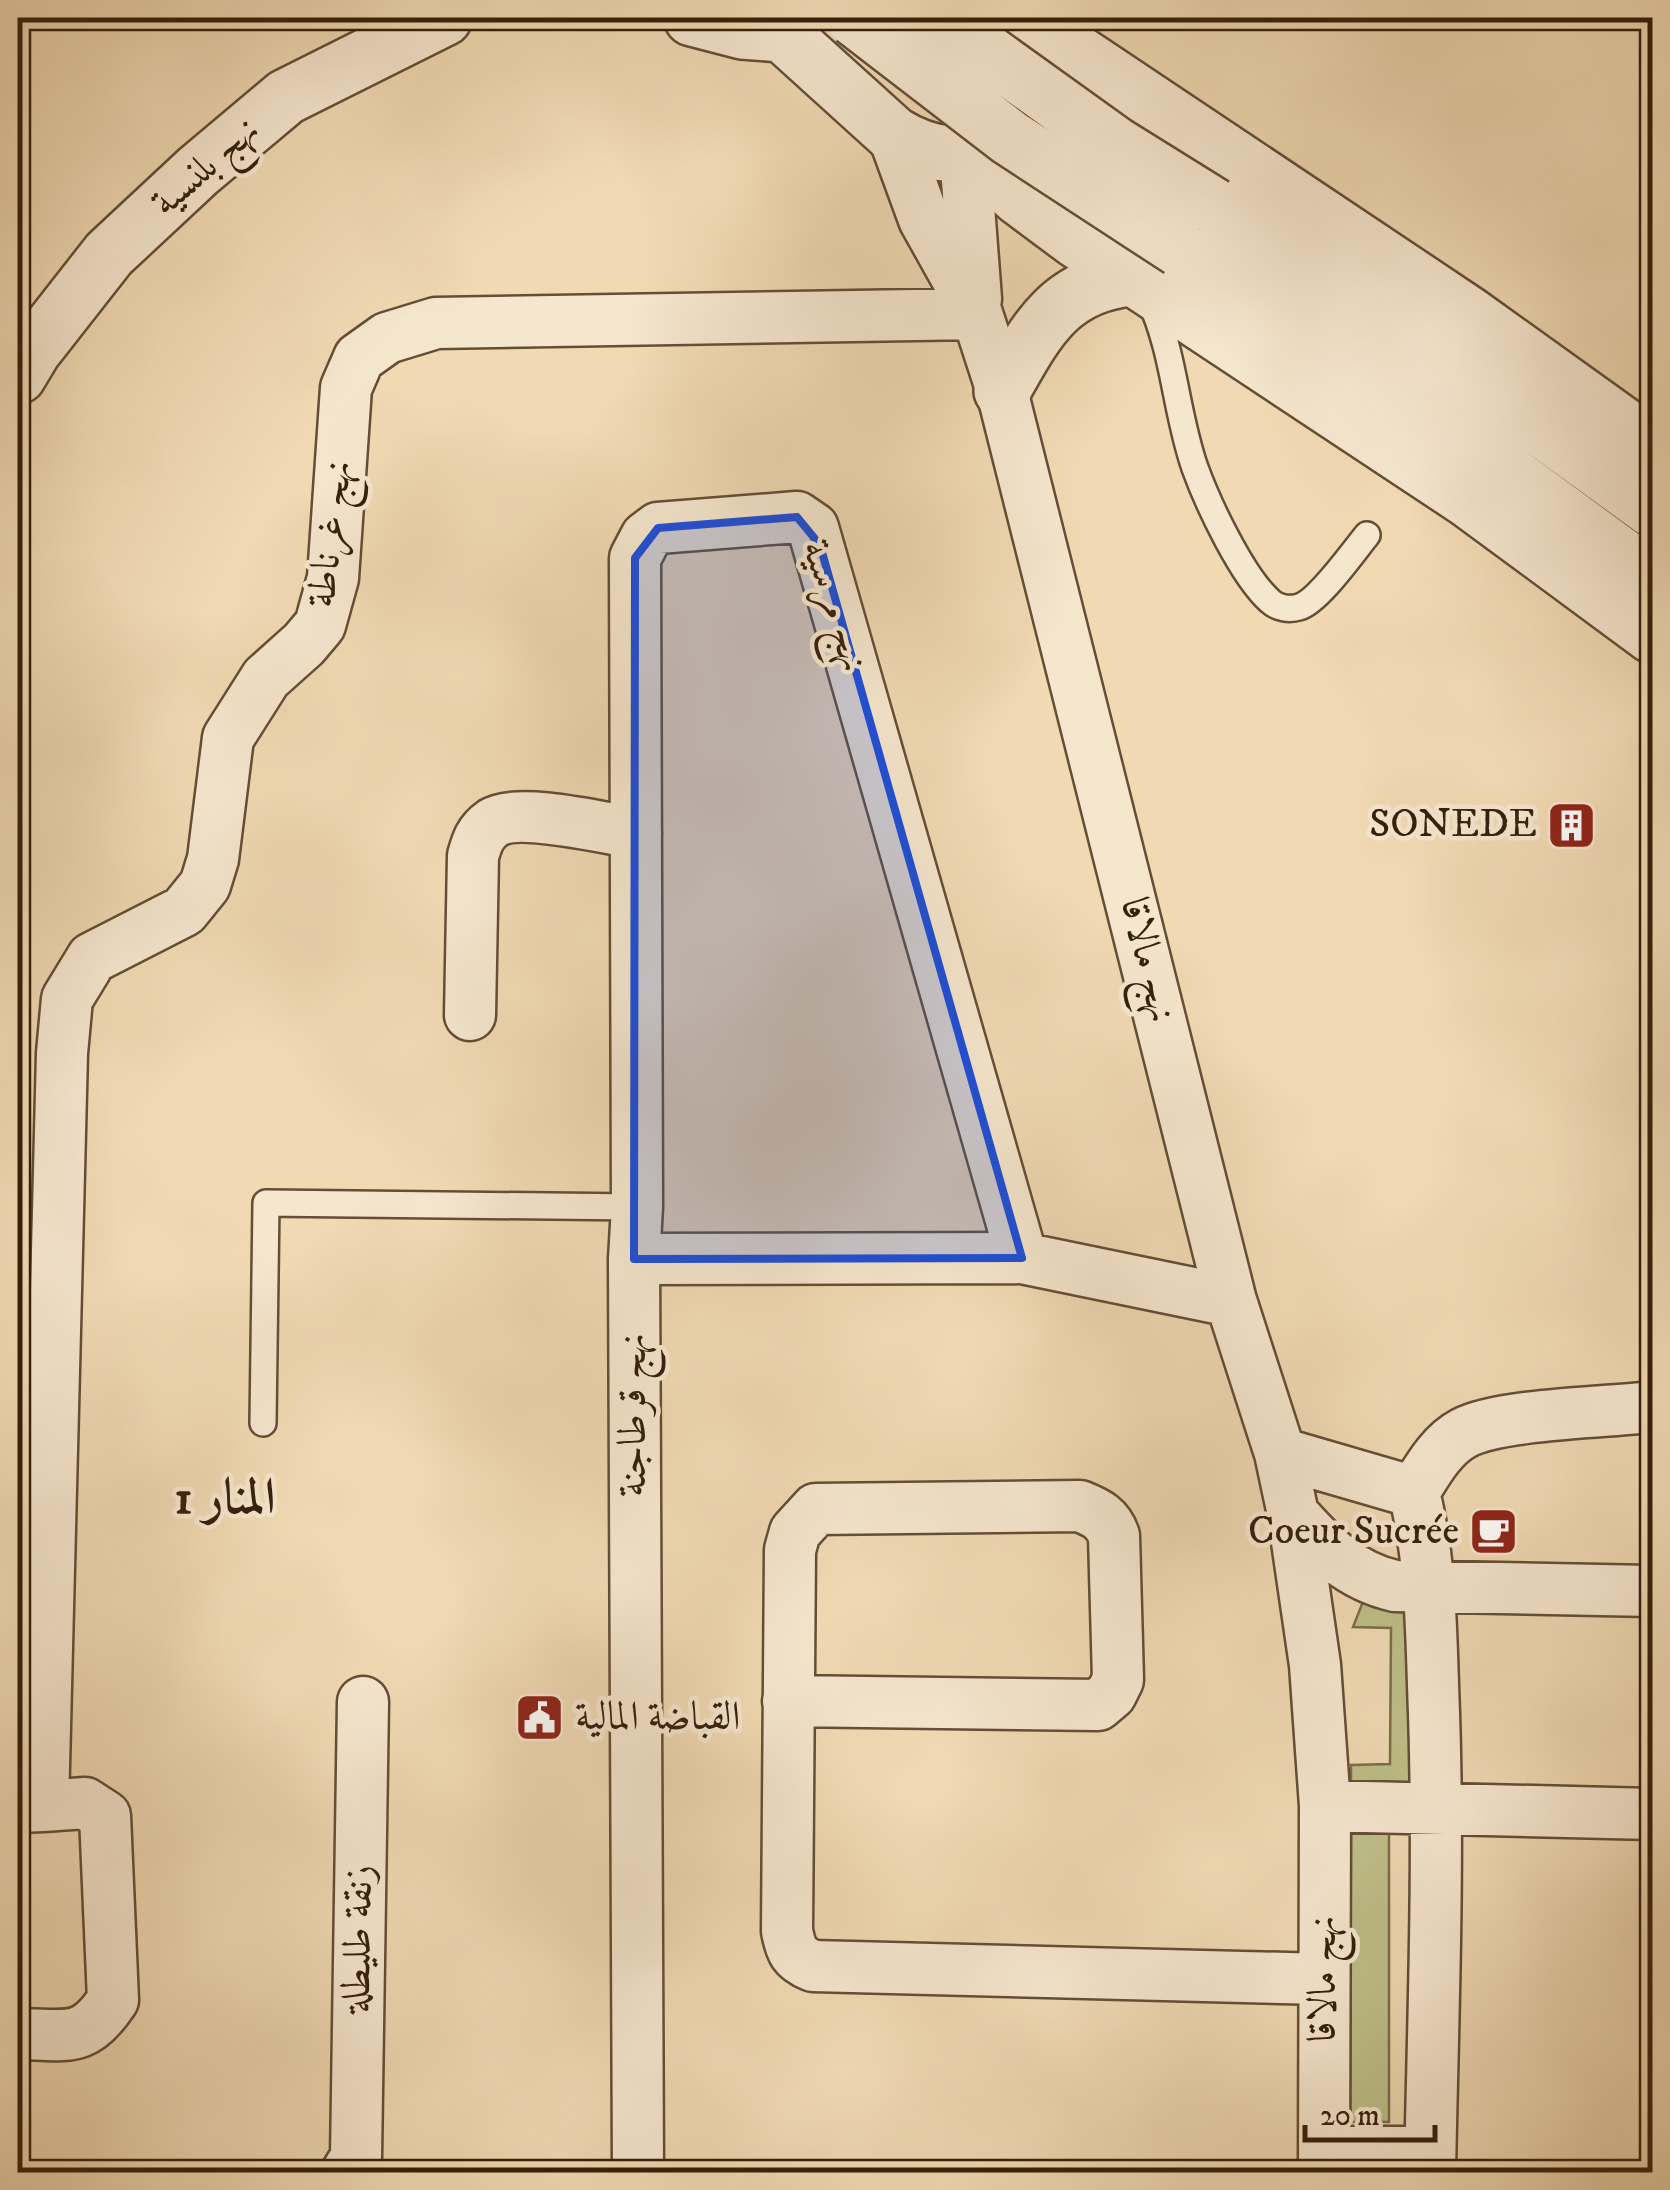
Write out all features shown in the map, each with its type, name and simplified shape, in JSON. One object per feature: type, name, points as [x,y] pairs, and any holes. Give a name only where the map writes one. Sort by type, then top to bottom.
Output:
[{"type":"street","name":"نهج بلنسية","points":[[18,376],[108,254],[198,170],[286,98],[444,18]]},
{"type":"street","points":[[692,18],[742,31],[773,26],[892,134],[914,148],[940,154],[967,153],[990,145],[1010,131],[1031,98],[1036,86],[1037,60],[1022,18]]},
{"type":"street","points":[[854,18],[1010,138],[1152,270],[1652,635]]},
{"type":"street","points":[[939,18],[1116,145],[1214,206],[1543,430],[1652,510]]},
{"type":"street","points":[[1022,18],[1468,314],[1652,446]]},
{"type":"street","name":"نهج مالاقا","points":[[892,134],[924,219],[977,314],[1002,391],[1231,1302],[1280,1453],[1293,1514],[1315,1666],[1325,1806],[1324,2162],[1430,2162],[1437,1808],[1430,1588],[1425,1536],[1414,1492]]},
{"type":"street","points":[[967,153],[1020,198],[1496,464],[1652,578]]},
{"type":"street","points":[[967,153],[977,314]]},
{"type":"street","points":[[1002,391],[1030,341],[1056,309],[1092,286],[1152,270]]},
{"type":"street","name":"نهج غرناطة","points":[[30,1806],[67,999],[92,958],[184,911],[205,885],[228,738],[266,678],[320,625],[333,578],[346,388],[359,358],[387,338],[436,323],[977,314]]},
{"type":"street","name":"نهج مرسية","points":[[634,1260],[636,558],[638,550],[658,528],[797,517],[814,528],[820,544],[1022,1258]]},
{"type":"street","points":[[470,1015],[472,856],[478,836],[496,821],[518,817],[636,832]]},
{"type":"street","points":[[634,1260],[1022,1258],[1231,1302]]},
{"type":"street","name":"نهج قرطاجنة","points":[[634,1260],[638,2172]]},
{"type":"street","points":[[1280,1453],[1414,1492],[1446,1447],[1466,1432],[1503,1422],[1652,1407]]},
{"type":"street","points":[[788,1701],[1098,1705],[1111,1694],[1118,1680],[1114,1536],[1109,1522],[1080,1506],[816,1509],[795,1532],[790,1550],[788,1701],[787,1931],[791,1950],[798,1960],[813,1966],[1324,1980]]},
{"type":"street","points":[[1293,1514],[1315,1540],[1356,1573],[1395,1586],[1652,1591]]},
{"type":"street","name":"زنقة طليطلة","points":[[347,2172],[356,2158],[363,1702]]},
{"type":"street","points":[[18,2034],[80,2034],[97,2024],[113,2000],[105,1816],[85,1803],[30,1806]]},
{"type":"street","points":[[1325,1806],[1652,1814]]},
{"type":"lane","points":[[1152,270],[1181,417],[1195,467],[1212,508],[1251,579],[1270,602],[1288,608],[1307,603],[1367,535]]},
{"type":"lane","points":[[263,1423],[266,1203],[636,1207]]},
{"type":"highlighted area","points":[[797,517],[820,545],[1022,1258],[634,1259],[635,558],[658,528],[685,524]]},
{"type":"green space","points":[[1366,1594],[1407,1594],[1412,1789],[1351,1788],[1351,1765],[1390,1764],[1391,1628],[1353,1627]]},
{"type":"green space","points":[[1351,1822],[1389,1823],[1389,2122],[1350,2122]]},
{"type":"place","name":"SONEDE","points":[[1572,825]]},
{"type":"place","name":"Coeur Sucrée","points":[[1494,1532]]},
{"type":"place","name":"القباضة المالية","points":[[540,1718]]},
{"type":"district","name":"المنار 1","points":[[225,1498]]}]
